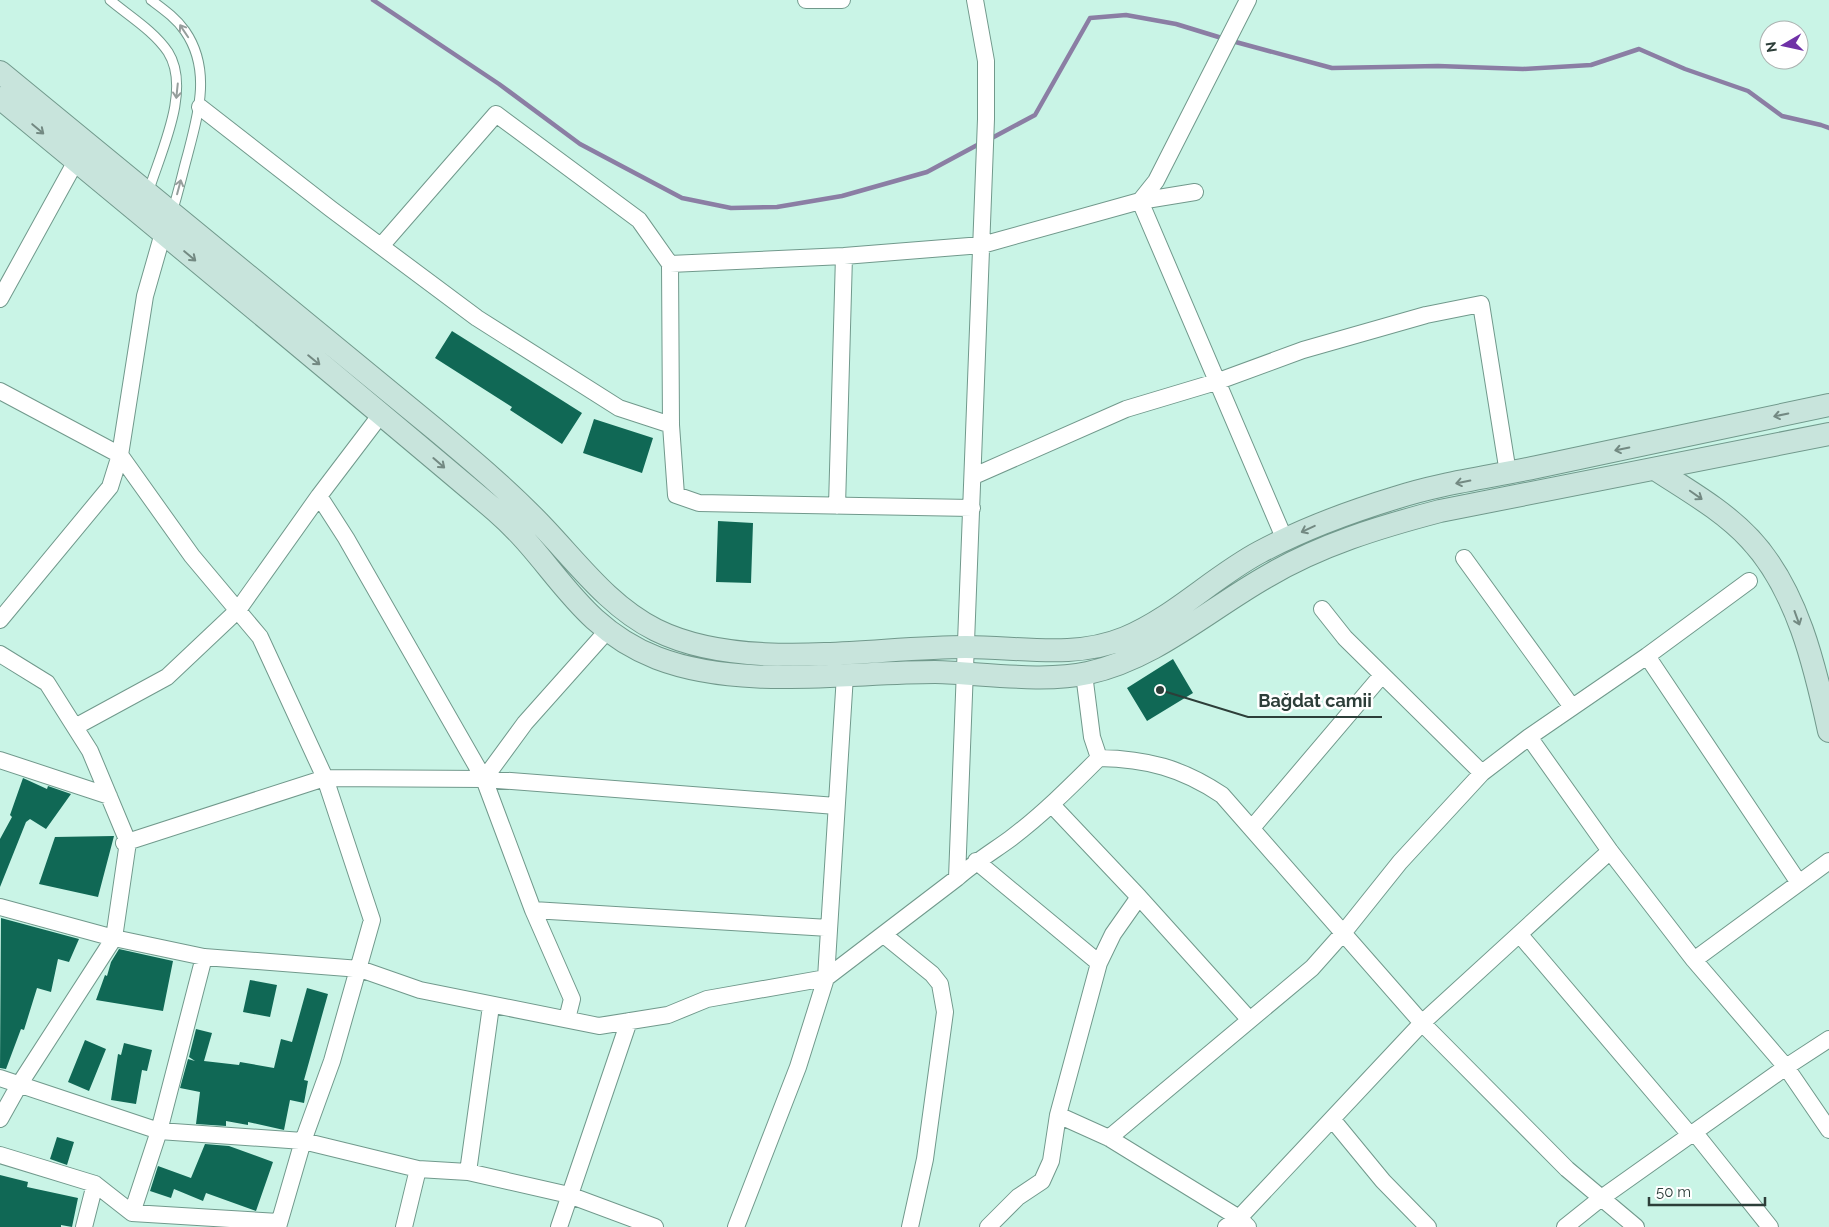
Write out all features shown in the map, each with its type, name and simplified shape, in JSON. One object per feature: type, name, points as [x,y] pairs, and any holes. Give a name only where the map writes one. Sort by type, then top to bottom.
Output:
[{"type":"main road","points":[[0,72],[172,211],[451,442],[502,486],[544,527],[595,584],[624,610],[656,629],[690,644],[747,653],[844,653],[967,647],[1056,651],[1101,647],[1141,630],[1260,552],[1330,520],[1399,496],[1829,405]]},
{"type":"main road","points":[[0,98],[274,327],[382,413],[501,515],[578,604],[608,631],[657,658],[712,672],[738,675],[965,673],[1062,677],[1084,674],[1130,661],[1264,577],[1295,560],[1334,543],[1383,526],[1440,511],[1829,434]]},
{"type":"main road","points":[[1655,469],[1726,518],[1750,538],[1767,560],[1797,617],[1829,731]]},
{"type":"street","points":[[806,0],[842,0]]},
{"type":"street","points":[[957,878],[974,476],[986,119],[986,61],[976,0]]},
{"type":"street","points":[[1140,201],[1156,181],[1248,1]]},
{"type":"street","points":[[200,107],[477,318],[619,408],[671,425]]},
{"type":"street","points":[[381,246],[496,114],[639,220],[670,264],[671,425],[676,495],[698,503],[972,508]]},
{"type":"street","points":[[0,299],[76,161]]},
{"type":"street","points":[[670,264],[844,256],[982,244],[1140,201],[1195,192]]},
{"type":"street","points":[[1140,201],[1285,540]]},
{"type":"street","points":[[0,620],[110,487],[120,455],[145,296],[163,233]]},
{"type":"street","points":[[837,506],[844,256]]},
{"type":"street","points":[[974,476],[1126,409],[1216,382],[1320,345],[1426,315],[1481,304],[1508,473]]},
{"type":"street","points":[[0,391],[120,455],[192,556],[260,637],[324,778],[372,920],[360,968],[332,1061],[303,1141],[278,1225],[132,1213],[95,1184],[0,1155]]},
{"type":"street","points":[[74,727],[167,677],[238,610],[319,496],[382,413]]},
{"type":"street","points":[[319,496],[346,538],[484,779],[533,910],[572,999],[567,1019]]},
{"type":"street","points":[[1464,558],[1572,707]]},
{"type":"street","points":[[1109,1138],[1312,968],[1344,932],[1400,862],[1482,772],[1529,737],[1647,656],[1749,581]]},
{"type":"street","points":[[1322,609],[1345,638],[1482,772]]},
{"type":"street","points":[[484,779],[524,723],[608,631]]},
{"type":"street","points":[[0,654],[47,683],[90,751],[126,843],[114,938],[19,1085],[0,1119]]},
{"type":"street","points":[[1647,656],[1799,884]]},
{"type":"street","points":[[1084,674],[1092,737],[1099,758]]},
{"type":"street","points":[[736,1227],[798,1067],[826,978],[845,675]]},
{"type":"street","points":[[1252,828],[1382,675]]},
{"type":"street","points":[[1529,737],[1610,851],[1694,960],[1786,1067],[1829,1130]]},
{"type":"street","points":[[0,906],[114,938],[204,957],[360,968],[420,990],[491,1006],[599,1026],[668,1015],[707,999],[826,978],[884,935],[976,861],[1010,839],[1052,805],[1099,758],[1133,759],[1170,768],[1197,778],[1222,795],[1422,1023],[1567,1169],[1600,1199],[1636,1227]]},
{"type":"street","points":[[0,760],[108,796]]},
{"type":"street","points":[[126,843],[324,778],[484,779],[836,806]]},
{"type":"street","points":[[1052,805],[1250,1019]]},
{"type":"street","points":[[1058,1115],[1109,1138],[1238,1224],[1422,1023],[1610,851]]},
{"type":"street","points":[[976,861],[1099,963]]},
{"type":"street","points":[[1694,960],[1829,861]]},
{"type":"street","points":[[988,1227],[1018,1197],[1042,1181],[1052,1161],[1058,1115],[1099,963],[1113,934],[1139,897]]},
{"type":"street","points":[[533,910],[829,928]]},
{"type":"street","points":[[1520,934],[1770,1227]]},
{"type":"street","points":[[884,935],[932,974],[940,984],[945,1012],[925,1160],[910,1227]]},
{"type":"street","points":[[132,1213],[159,1131],[204,957]]},
{"type":"street","points":[[468,1172],[491,1006]]},
{"type":"street","points":[[559,1227],[629,1021]]},
{"type":"street","points":[[1565,1227],[1600,1199],[1693,1135],[1786,1067],[1829,1039]]},
{"type":"street","points":[[0,1078],[159,1131],[303,1141],[418,1169],[468,1172],[569,1196],[655,1227]]},
{"type":"street","points":[[1332,1120],[1383,1181],[1428,1227]]},
{"type":"street","points":[[404,1227],[418,1169]]},
{"type":"street","points":[[84,1227],[95,1184]]},
{"type":"lane","points":[[110,0],[154,37],[167,51],[175,68],[178,87],[164,145],[148,192],[143,216]]},
{"type":"lane","points":[[151,0],[171,16],[185,32],[195,53],[202,82],[200,107],[172,211],[163,233]]},
{"type":"building","points":[[452,331],[582,413],[562,444],[510,410],[512,407],[435,358]]},
{"type":"building","points":[[594,419],[653,438],[642,473],[583,453]]},
{"type":"building","points":[[718,521],[753,523],[751,583],[716,582]]},
{"type":"building","points":[[1173,659],[1193,693],[1147,721],[1127,688]]},
{"type":"building","points":[[23,778],[47,789],[48,786],[71,794],[46,829],[30,819],[26,822],[0,887],[0,839],[12,817],[10,815]]},
{"type":"building","points":[[114,836],[98,897],[39,884],[55,837]]},
{"type":"building","points":[[1,918],[79,939],[69,962],[58,959],[51,992],[37,988],[24,1030],[21,1029],[6,1069],[0,1068]]},
{"type":"building","points":[[119,949],[173,961],[163,1011],[96,1000],[105,975],[107,976],[111,962]]},
{"type":"building","points":[[250,980],[277,985],[270,1017],[243,1012]]},
{"type":"building","points":[[307,988],[328,994],[304,1080],[308,1081],[304,1103],[290,1100],[284,1130],[248,1122],[248,1125],[226,1121],[226,1126],[196,1124],[200,1092],[180,1088],[188,1059],[195,1061],[189,1057],[196,1029],[212,1033],[204,1061],[239,1065],[240,1062],[274,1068],[281,1039],[292,1042]]},
{"type":"building","points":[[85,1040],[106,1049],[89,1091],[68,1082]]},
{"type":"building","points":[[124,1043],[152,1050],[147,1071],[142,1070],[136,1104],[111,1100],[118,1054],[121,1055]]},
{"type":"building","points":[[57,1137],[74,1142],[67,1165],[50,1159]]},
{"type":"building","points":[[205,1144],[229,1146],[273,1162],[256,1211],[206,1193],[203,1201],[174,1189],[171,1198],[150,1191],[158,1166],[191,1178]]},
{"type":"building","points":[[0,1175],[28,1182],[27,1187],[78,1198],[72,1227],[61,1225],[61,1227],[0,1227]]},
{"type":"waterway","points":[[373,0],[499,84],[580,144],[682,198],[731,208],[777,207],[842,196],[927,172],[981,143]]},
{"type":"waterway","points":[[990,139],[1035,115],[1090,18],[1126,15],[1176,24],[1225,39]]},
{"type":"waterway","points":[[1232,41],[1332,68],[1438,66],[1523,69],[1591,65],[1639,49],[1685,69],[1748,91],[1782,116],[1829,128]]},
{"type":"place","name":"Bağdat camii","points":[[1160,690]]}]
